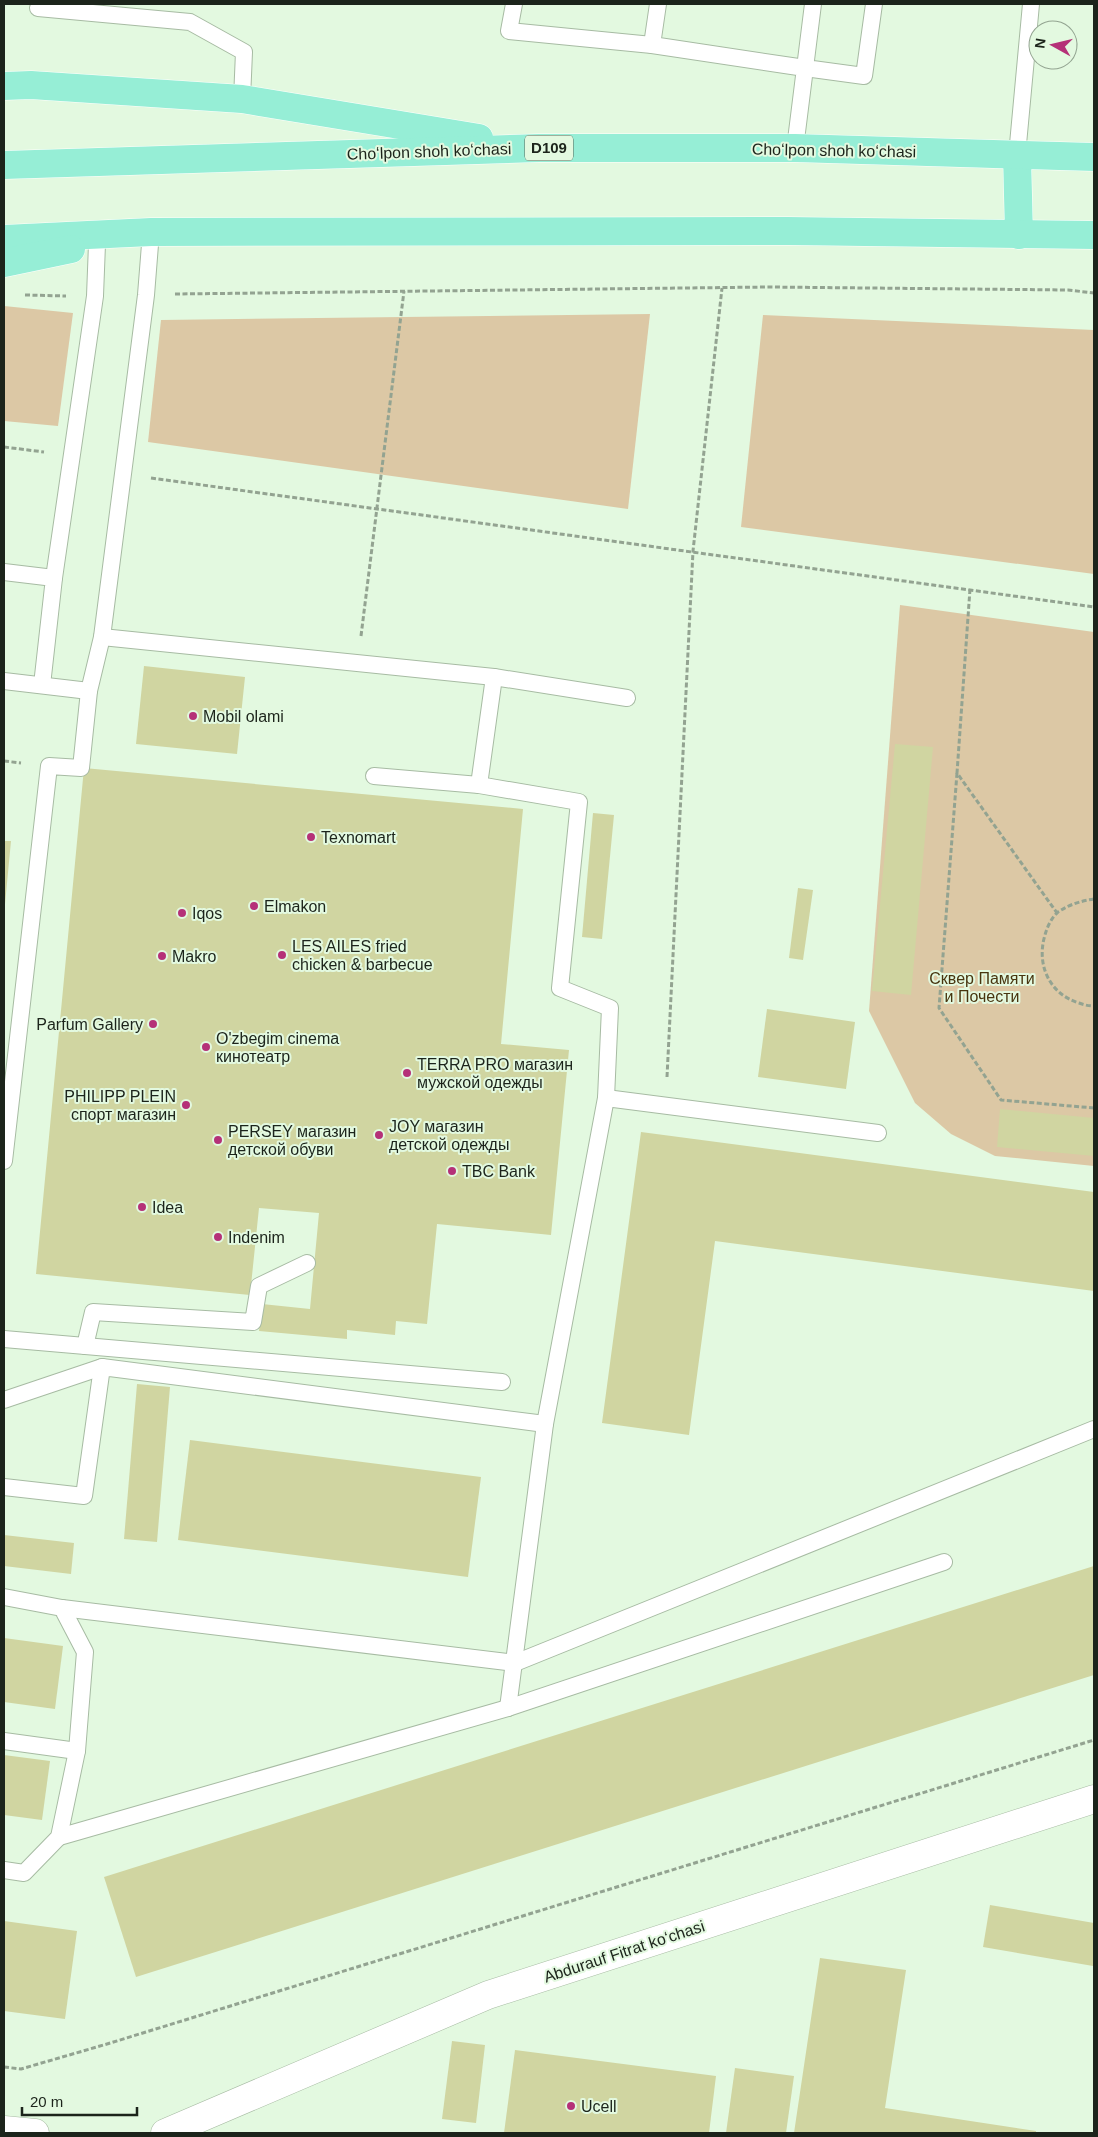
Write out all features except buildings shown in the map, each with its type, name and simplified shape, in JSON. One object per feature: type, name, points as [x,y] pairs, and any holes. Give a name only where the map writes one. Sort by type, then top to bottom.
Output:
[{"type":"main road","points":[[4,86],[31,85],[242,99],[539,148]]},
{"type":"main road","name":"Choʻlpon shoh koʻchasi","points":[[4,165],[539,148],[795,148],[1094,157]]},
{"type":"main road","points":[[1017,156],[1019,235]]},
{"type":"main road","points":[[4,239],[151,232],[788,231],[1094,235]]},
{"type":"main road","points":[[4,264],[151,232]]},
{"type":"main road","name":"Abdurauf Fitrat koʻchasi","points":[[166,2133],[488,1995],[1094,1799]]},
{"type":"main road","points":[[4,2130],[35,2133]]},
{"type":"lane","points":[[514,4],[509,32],[652,45],[864,76],[874,4]]},
{"type":"lane","points":[[652,45],[658,4]]},
{"type":"lane","points":[[795,148],[813,4]]},
{"type":"lane","points":[[1017,156],[1031,4]]},
{"type":"lane","points":[[38,8],[190,22],[244,52],[242,99]]},
{"type":"lane","points":[[4,1161],[49,766],[80,768],[90,691],[102,637],[146,295],[151,232]]},
{"type":"lane","points":[[42,685],[54,578],[95,296],[97,244]]},
{"type":"lane","points":[[4,572],[54,578]]},
{"type":"lane","points":[[102,637],[494,677],[627,698]]},
{"type":"lane","points":[[480,785],[494,677]]},
{"type":"lane","points":[[4,681],[90,691]]},
{"type":"lane","points":[[374,776],[480,785],[579,802],[560,988],[610,1008],[606,1098],[545,1424],[508,1708]]},
{"type":"lane","points":[[606,1098],[878,1133]]},
{"type":"lane","points":[[85,1346],[93,1312],[253,1322],[259,1286],[307,1263]]},
{"type":"lane","points":[[4,1339],[502,1382]]},
{"type":"lane","points":[[4,1400],[102,1367],[545,1424]]},
{"type":"lane","points":[[4,1487],[84,1496],[102,1367]]},
{"type":"lane","points":[[4,1597],[62,1608],[515,1663],[1094,1429]]},
{"type":"lane","points":[[4,1870],[24,1873],[59,1837],[508,1708],[944,1562]]},
{"type":"lane","points":[[59,1837],[78,1751],[85,1652],[62,1608]]},
{"type":"lane","points":[[4,1741],[78,1751]]},
{"type":"path","points":[[146,295],[722,288],[1068,290],[1094,293]]},
{"type":"path","points":[[665,1105],[693,550],[722,288]]},
{"type":"path","points":[[358,664],[404,291]]},
{"type":"path","points":[[21,295],[95,296]]},
{"type":"path","points":[[4,447],[72,456]]},
{"type":"path","points":[[123,474],[693,550],[1094,607]]},
{"type":"path","points":[[970,588],[939,1008],[1001,1100],[1094,1108]]},
{"type":"path","points":[[957,773],[1057,913]]},
{"type":"path","points":[[1094,899],[1078,901],[1057,913],[1047,928],[1041,948],[1043,969],[1054,987],[1070,1000],[1094,1006]]},
{"type":"path","points":[[4,2067],[21,2068],[107,2044],[1094,1740]]},
{"type":"green space","points":[[4,306],[73,313],[58,426],[4,421]]},
{"type":"green space","points":[[650,314],[628,509],[148,442],[161,320]]},
{"type":"green space","points":[[763,315],[1094,330],[1094,574],[741,527]]},
{"type":"green space","name":"Сквер Памяти и Почести","points":[[900,605],[1094,632],[1094,1166],[995,1156],[951,1134],[915,1103],[869,1011]]},
{"type":"place","name":"Mobil olami","points":[[193,716]]},
{"type":"place","name":"Texnomart","points":[[311,837]]},
{"type":"place","name":"Elmakon","points":[[254,906]]},
{"type":"place","name":"Iqos","points":[[182,913]]},
{"type":"place","name":"LES AILES fried chicken & barbecue","points":[[282,955]]},
{"type":"place","name":"Makro","points":[[162,956]]},
{"type":"place","name":"Parfum Gallery","points":[[153,1024]]},
{"type":"place","name":"O'zbegim cinema кинотеатр","points":[[206,1047]]},
{"type":"place","name":"TERRA PRO магазин мужской одежды","points":[[407,1073]]},
{"type":"place","name":"PHILIPP PLEIN спорт магазин","points":[[186,1105]]},
{"type":"place","name":"JOY магазин детской одежды","points":[[379,1135]]},
{"type":"place","name":"PERSEY магазин детской обуви","points":[[218,1140]]},
{"type":"place","name":"TBC Bank","points":[[452,1171]]},
{"type":"place","name":"Idea","points":[[142,1207]]},
{"type":"place","name":"Indenim","points":[[218,1237]]},
{"type":"place","name":"Ucell","points":[[571,2106]]}]
